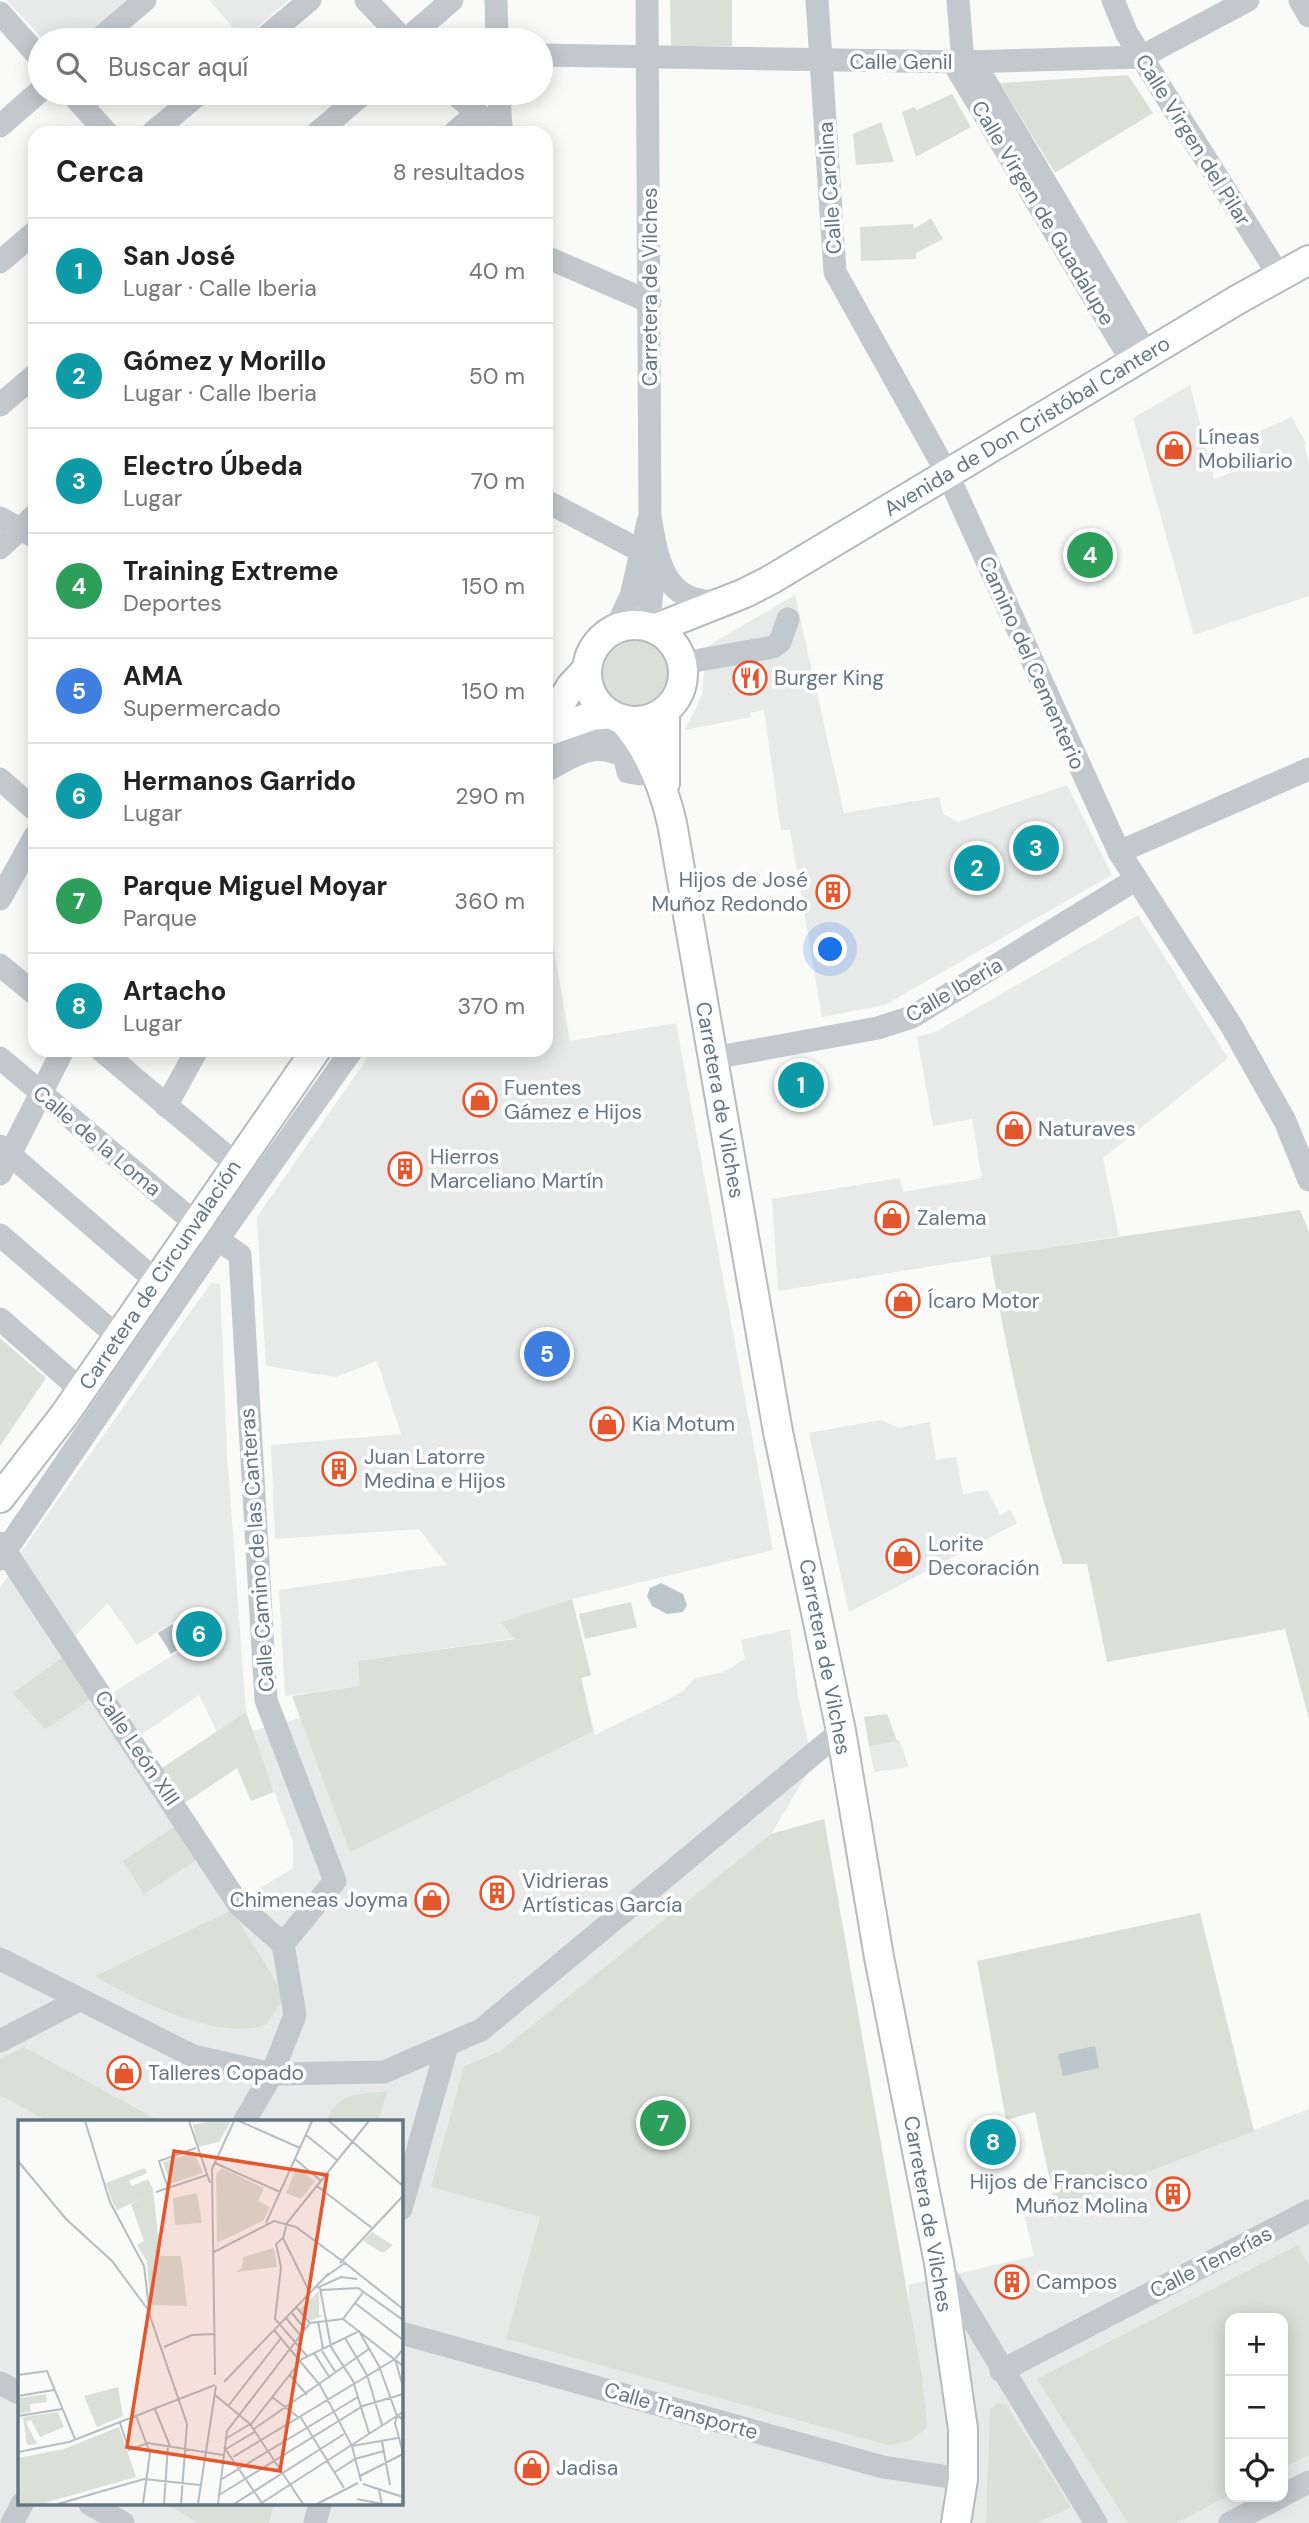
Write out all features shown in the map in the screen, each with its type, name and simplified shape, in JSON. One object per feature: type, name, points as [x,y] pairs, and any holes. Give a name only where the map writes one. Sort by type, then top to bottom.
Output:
[{"type":"main road","name":"Avenida de Don Cristóbal Cantero","points":[[651,628],[732,597],[1309,260]]},
{"type":"main road","name":"Avenida de Don Cristóbal Cantero","points":[[681,659],[693,635],[727,612],[732,597]]},
{"type":"main road","points":[[553,718],[571,686],[587,669],[597,644],[615,630],[635,625],[651,628],[669,639],[681,659],[681,689],[665,711],[646,720],[592,716],[553,728]]},
{"type":"main road","points":[[587,669],[592,693],[616,717]]},
{"type":"main road","name":"Carretera de Vilches","points":[[665,711],[665,793],[778,1432],[841,1731],[879,1957],[939,2263],[963,2429],[963,2479],[957,2523]]},
{"type":"main road","name":"Carretera de Vilches","points":[[616,717],[639,737],[665,793]]},
{"type":"main road","name":"Carretera de Circunvalación","points":[[0,1498],[81,1390],[155,1280],[206,1231],[236,1164],[311,1057]]},
{"type":"street","points":[[113,28],[145,0]]},
{"type":"street","points":[[276,28],[310,0]]},
{"type":"street","points":[[366,0],[404,28]]},
{"type":"street","points":[[420,28],[452,0]]},
{"type":"street","points":[[435,28],[468,0]]},
{"type":"street","points":[[489,0],[490,28]]},
{"type":"street","points":[[496,0],[497,28]]},
{"type":"street","name":"Carretera de Vilches","points":[[647,0],[650,302],[648,553],[651,628]]},
{"type":"street","name":"Calle Carolina","points":[[817,0],[835,272],[947,473]]},
{"type":"street","name":"Calle Virgen de Guadalupe","points":[[958,0],[963,62],[1140,359]]},
{"type":"street","name":"Calle Virgen del Pilar","points":[[1113,0],[1126,34],[1280,277]]},
{"type":"street","name":"Calle Genil","points":[[553,55],[963,62],[1141,57],[1248,0]]},
{"type":"street","points":[[1300,0],[1309,16]]},
{"type":"street","points":[[0,13],[28,44]]},
{"type":"street","points":[[0,125],[28,101]]},
{"type":"street","points":[[82,105],[101,126]]},
{"type":"street","points":[[160,126],[186,105]]},
{"type":"street","points":[[325,126],[350,105]]},
{"type":"street","points":[[468,105],[496,126]]},
{"type":"street","points":[[500,105],[501,126]]},
{"type":"street","points":[[462,126],[477,113]]},
{"type":"street","points":[[0,262],[28,238]]},
{"type":"street","points":[[553,260],[650,302]]},
{"type":"street","points":[[0,405],[28,381]]},
{"type":"street","name":"Camino del Cementerio","points":[[947,473],[1119,852],[1231,1025],[1285,1121],[1306,1166]]},
{"type":"street","points":[[553,505],[648,553],[682,594],[704,602],[732,597]]},
{"type":"street","points":[[0,548],[22,525]]},
{"type":"street","name":"Carretera de Vilches","points":[[615,630],[648,553]]},
{"type":"street","points":[[681,659],[773,647],[780,642],[788,619]]},
{"type":"street","points":[[553,751],[570,737],[603,727],[626,738],[633,749],[640,774],[628,772],[625,758],[606,749],[585,750],[553,767]]},
{"type":"street","points":[[1119,852],[1309,769]]},
{"type":"street","points":[[0,779],[28,804]]},
{"type":"street","points":[[0,899],[28,849]]},
{"type":"street","name":"Calle Iberia","points":[[712,1058],[877,1028],[912,1017],[1135,880]]},
{"type":"street","points":[[0,965],[28,988]]},
{"type":"street","points":[[59,1057],[3,1158],[155,1280]]},
{"type":"street","points":[[109,1057],[236,1164]]},
{"type":"street","points":[[166,1106],[193,1057]]},
{"type":"street","points":[[2,1551],[206,1231],[346,1057]]},
{"type":"street","name":"Calle de la Loma","points":[[0,1058],[206,1231]]},
{"type":"street","name":"Calle Camino de las Canteras","points":[[206,1231],[240,1255],[266,1700],[335,1881],[283,1944]]},
{"type":"street","points":[[0,1235],[117,1336]]},
{"type":"street","points":[[0,1319],[81,1390]]},
{"type":"street","name":"Calle León XIII","points":[[2,1551],[239,1905],[283,1944]]},
{"type":"street","points":[[0,1959],[193,2056],[272,2074],[384,2072],[481,2030],[841,1731]]},
{"type":"street","points":[[245,2120],[272,2074],[295,2015],[283,1944]]},
{"type":"street","points":[[0,2041],[79,2000]]},
{"type":"street","points":[[402,2205],[447,2046]]},
{"type":"street","name":"Calle Tenerías","points":[[1001,2371],[1308,2214]]},
{"type":"street","points":[[939,2263],[1001,2371],[1096,2523]]},
{"type":"street","name":"Calle Transporte","points":[[402,2333],[883,2467],[963,2479]]},
{"type":"street","points":[[0,2383],[18,2392]]},
{"type":"street","points":[[1288,2492],[1309,2482]]},
{"type":"street","points":[[1230,2523],[1270,2502]]},
{"type":"street","points":[[12,2523],[21,2506]]},
{"type":"street","points":[[93,2506],[123,2523]]},
{"type":"street","points":[[315,2523],[319,2506]]},
{"type":"shaded area","points":[[6,0],[129,0],[96,28],[33,28]]},
{"type":"shaded area","points":[[209,0],[289,0],[256,28],[233,28]]},
{"type":"shaded area","points":[[670,0],[732,0],[732,46],[671,46]]},
{"type":"shaded area","points":[[1128,75],[1153,113],[1055,173],[1000,83]]},
{"type":"shaded area","points":[[952,94],[971,127],[916,157],[902,112],[914,107],[917,110]]},
{"type":"shaded area","points":[[881,122],[894,162],[856,165],[853,134]]},
{"type":"shaded area","points":[[931,218],[943,239],[916,253],[916,259],[861,261],[860,227],[913,224],[914,229]]},
{"type":"shaded area","points":[[1190,385],[1214,479],[1264,461],[1253,434],[1292,417],[1306,444],[1304,445],[1309,463],[1309,596],[1194,635],[1133,418]]},
{"type":"shaded area","points":[[795,595],[844,813],[939,797],[943,814],[958,822],[1067,785],[1112,875],[885,1005],[822,1017],[790,830],[781,830],[764,710],[750,713],[751,717],[685,730],[702,695],[706,647]]},
{"type":"shaded area","points":[[636,636],[661,646],[671,671],[661,696],[636,706],[611,696],[601,671],[611,646]]},
{"type":"shaded area","points":[[1138,915],[1228,1058],[1103,1158],[1119,1236],[778,1291],[772,1199],[900,1178],[903,1192],[982,1178],[972,1119],[933,1126],[917,1037],[937,1031]]},
{"type":"shaded area","points":[[553,945],[570,1041],[676,1023],[773,1550],[572,1599],[502,1622],[516,1638],[359,1661],[361,1686],[285,1696],[279,1590],[447,1565],[419,1529],[275,1539],[271,1445],[401,1434],[377,1361],[336,1377],[266,1366],[257,1217],[368,1057],[553,1057]]},
{"type":"shaded area","points":[[1300,1210],[1309,1232],[1309,1719],[1285,1629],[1107,1662],[1087,1564],[1063,1564],[1040,1488],[1004,1334],[990,1256]]},
{"type":"shaded area","points":[[211,1283],[220,1284],[227,1453],[246,1712],[217,1732],[199,1695],[141,1735],[112,1693],[183,1649],[176,1620],[137,1645],[108,1603],[74,1637],[19,1555]]},
{"type":"shaded area","points":[[0,1338],[46,1378],[0,1446]]},
{"type":"shaded area","points":[[881,1420],[899,1428],[930,1422],[936,1460],[956,1457],[963,1494],[987,1490],[1000,1515],[1010,1510],[1017,1523],[849,1612],[809,1433]]},
{"type":"shaded area","points":[[11,1572],[244,1898],[293,1868],[293,1842],[252,1731],[300,1718],[591,1675],[581,1678],[595,1735],[683,1691],[695,1678],[724,1672],[745,1659],[741,1640],[790,1629],[798,1696],[813,1764],[771,1834],[500,2051],[464,2066],[432,2187],[540,2217],[507,2339],[887,2445],[903,2443],[919,2435],[908,2285],[1034,2256],[1025,2217],[1309,2109],[1309,2523],[0,2523],[0,1587]]},
{"type":"shaded area","points":[[661,1583],[683,1594],[687,1605],[683,1612],[667,1614],[652,1606],[647,1596],[650,1588]]},
{"type":"shaded area","points":[[572,1599],[591,1675],[581,1678],[593,1731],[350,1852],[292,1696],[360,1686],[358,1661],[515,1639],[501,1622]]},
{"type":"shaded area","points":[[631,1602],[637,1627],[585,1639],[579,1614]]},
{"type":"shaded area","points":[[172,1624],[181,1647],[171,1654],[158,1633]]},
{"type":"shaded area","points":[[66,1655],[93,1697],[45,1729],[13,1693]]},
{"type":"shaded area","points":[[246,1712],[274,1792],[251,1801],[237,1768],[185,1803],[162,1768]]},
{"type":"shaded area","points":[[887,1714],[897,1741],[869,1746],[864,1717]]},
{"type":"shaded area","points":[[899,1740],[909,1767],[874,1772],[869,1746]]},
{"type":"shaded area","points":[[824,1819],[922,2377],[927,2426],[914,2438],[887,2445],[506,2339],[540,2217],[431,2187],[464,2066],[500,2051],[771,1834]]},
{"type":"shaded area","points":[[177,1825],[198,1859],[144,1894],[123,1861]]},
{"type":"shaded area","points":[[232,1910],[278,1985],[281,2001],[267,2024],[249,2029],[204,2024],[155,2007],[95,1976]]},
{"type":"shaded area","points":[[1200,1913],[1254,2131],[1056,2207],[1035,2112],[1006,2120],[977,1961]]},
{"type":"shaded area","points":[[1095,2046],[1099,2068],[1063,2076],[1058,2054]]},
{"type":"shaded area","points":[[24,2047],[157,2120],[46,2120],[0,2095],[0,2059]]},
{"type":"shaded area","points":[[387,2091],[379,2120],[327,2120],[336,2105],[358,2094]]},
{"type":"shaded area","points":[[1298,2245],[1309,2266],[1309,2455],[1288,2466],[1288,2313],[1225,2313],[1225,2498],[1176,2523],[1128,2523],[1037,2379]]},
{"type":"shaded area","points":[[997,2403],[1006,2405],[1071,2507],[1036,2523],[986,2523],[990,2409]]},
{"type":"shaded area","points":[[169,2506],[273,2506],[269,2523],[199,2523]]},
{"type":"place","name":"Líneas Mobiliario","points":[[1174,449]]},
{"type":"place","name":"Training Extreme","points":[[1090,555]]},
{"type":"place","name":"Burger King","points":[[750,678]]},
{"type":"place","name":"Electro Úbeda","points":[[1036,848]]},
{"type":"place","name":"Gómez y Morillo","points":[[977,868]]},
{"type":"place","name":"Hijos de José Muñoz Redondo","points":[[833,892]]},
{"type":"place","name":"San José","points":[[801,1085]]},
{"type":"place","name":"Fuentes Gámez e Hijos","points":[[480,1100]]},
{"type":"place","name":"Naturaves","points":[[1014,1129]]},
{"type":"place","name":"Hierros Marceliano Martín","points":[[405,1169]]},
{"type":"place","name":"Zalema","points":[[892,1218]]},
{"type":"place","name":"Ícaro Motor","points":[[903,1301]]},
{"type":"place","name":"AMA","points":[[547,1354]]},
{"type":"place","name":"Kia Motum","points":[[607,1424]]},
{"type":"place","name":"Juan Latorre Medina e Hijos","points":[[339,1469]]},
{"type":"place","name":"Lorite Decoración","points":[[903,1556]]},
{"type":"place","name":"Hermanos Garrido","points":[[199,1634]]},
{"type":"place","name":"Vidrieras Artísticas García","points":[[497,1893]]},
{"type":"place","name":"Chimeneas Joyma","points":[[432,1900]]},
{"type":"place","name":"Talleres Copado","points":[[124,2073]]},
{"type":"place","name":"Parque Miguel Moyar","points":[[663,2123]]},
{"type":"place","name":"Artacho","points":[[993,2142]]},
{"type":"place","name":"Hijos de Francisco Muñoz Molina","points":[[1173,2194]]},
{"type":"place","name":"Campos","points":[[1012,2282]]},
{"type":"place","name":"Jadisa","points":[[532,2468]]}]
